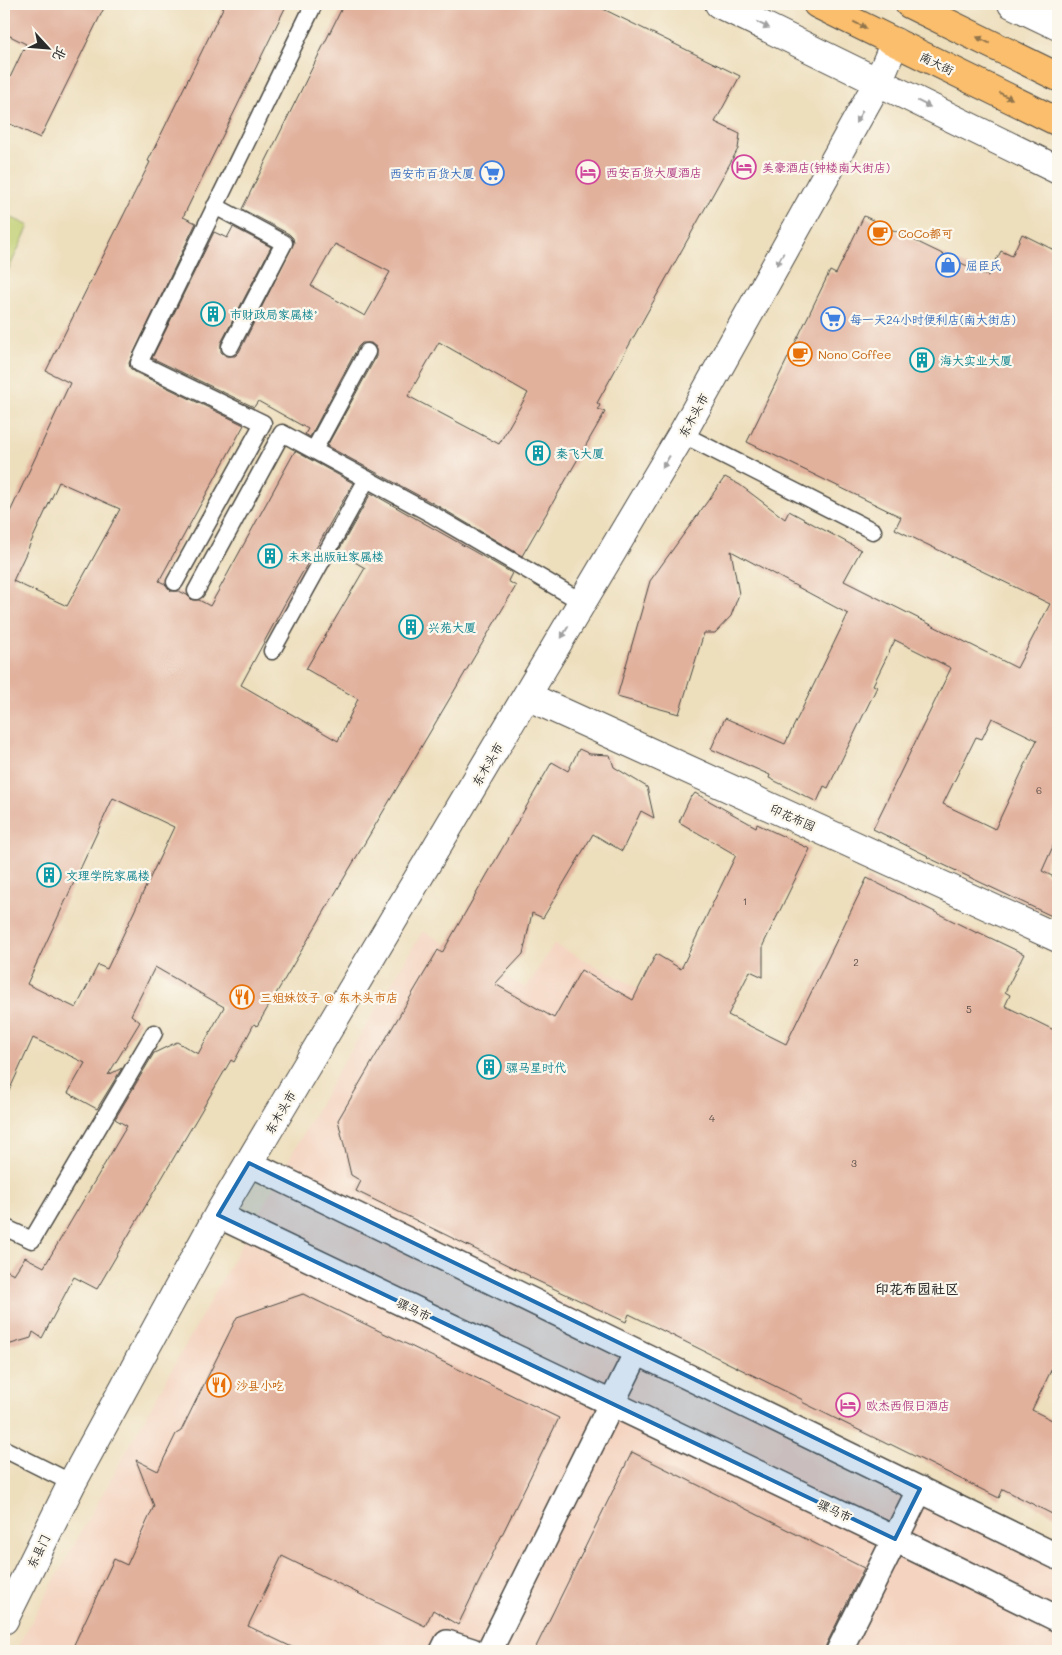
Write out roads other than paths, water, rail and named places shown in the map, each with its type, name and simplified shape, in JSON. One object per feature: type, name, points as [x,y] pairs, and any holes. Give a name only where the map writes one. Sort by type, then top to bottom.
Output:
[{"type":"main road","name":"南大街","points":[[817,4],[1058,122]]},
{"type":"main road","points":[[909,4],[1058,77]]},
{"type":"street","points":[[719,4],[1058,170]]},
{"type":"street","points":[[1012,4],[1058,26]]},
{"type":"street","name":"东木头市","points":[[72,1482],[218,1215],[682,434],[878,82],[895,42]]},
{"type":"street","name":"印花布园","points":[[527,696],[1058,938]]},
{"type":"street","points":[[249,1163],[1058,1557]]},
{"type":"street","name":"骡马市","points":[[218,1215],[1058,1619]]},
{"type":"street","points":[[489,1651],[637,1352]]},
{"type":"street","name":"东县门","points":[[4,1620],[72,1482]]},
{"type":"street","points":[[838,1651],[920,1489]]},
{"type":"street","points":[[443,1651],[447,1643],[472,1651]]},
{"type":"lane","points":[[175,582],[263,423],[139,363],[314,4]]},
{"type":"lane","points":[[215,206],[284,243],[230,347]]},
{"type":"lane","points":[[314,450],[367,352]]},
{"type":"lane","points":[[196,591],[282,433],[433,515],[582,602]]},
{"type":"lane","points":[[682,434],[873,531]]},
{"type":"lane","points":[[272,651],[367,479]]},
{"type":"lane","points":[[4,1227],[32,1240],[154,1033]]},
{"type":"lane","points":[[4,1449],[72,1482]]},
{"type":"place","name":"美豪酒店(钟楼南大街店)","points":[[744,167]]},
{"type":"place","name":"西安百货大厦酒店","points":[[588,172]]},
{"type":"place","name":"西安市百货大厦","points":[[492,173]]},
{"type":"place","name":"CoCo都可","points":[[880,233]]},
{"type":"place","name":"屈臣氏","points":[[948,265]]},
{"type":"place","name":"市财政局家属楼‘","points":[[213,314]]},
{"type":"place","name":"每一天24小时便利店(南大街店)","points":[[833,319]]},
{"type":"place","name":"Nono Coffee","points":[[800,354]]},
{"type":"place","name":"海大实业大厦","points":[[922,360]]},
{"type":"place","name":"秦飞大厦","points":[[538,453]]},
{"type":"place","name":"未来出版社家属楼","points":[[270,556]]},
{"type":"place","name":"兴苑大厦","points":[[411,627]]},
{"type":"place","name":"文理学院家属楼","points":[[49,875]]},
{"type":"place","name":"三姐妹饺子 @ 东木头市店","points":[[242,997]]},
{"type":"place","name":"骡马星时代","points":[[489,1067]]},
{"type":"place","name":"沙县小吃","points":[[219,1385]]},
{"type":"place","name":"欧杰西假日酒店","points":[[848,1405]]},
{"type":"district","name":"印花布园社区","points":[[917,1288]]}]
